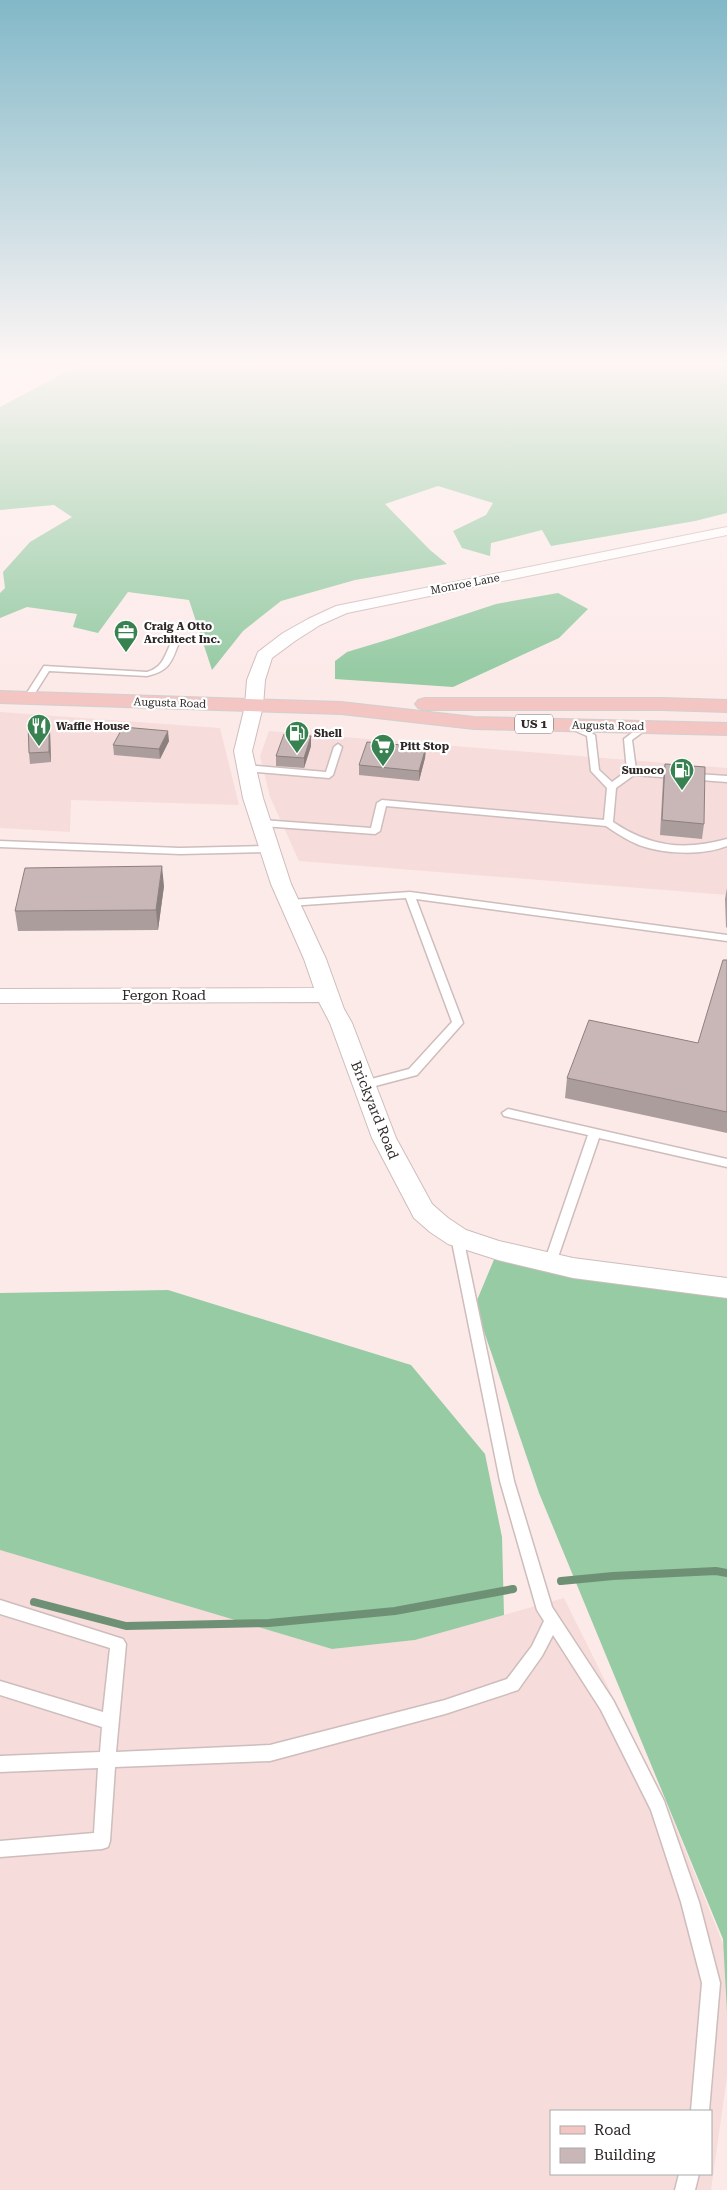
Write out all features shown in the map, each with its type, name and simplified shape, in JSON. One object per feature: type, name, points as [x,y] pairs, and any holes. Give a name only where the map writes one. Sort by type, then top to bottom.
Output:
[{"type":"main road","name":"Augusta Road","points":[[0,697],[341,708],[454,702],[727,706]]},
{"type":"main road","name":"Augusta Road","points":[[341,708],[474,723],[727,729]]},
{"type":"street","name":"Monroe Lane","points":[[254,706],[256,680],[264,656],[289,637],[342,609],[727,531]]},
{"type":"street","name":"Brickyard Road","points":[[254,706],[244,751],[246,768],[270,849],[289,903],[341,1023],[384,1138],[412,1194],[423,1211],[439,1225],[457,1236],[498,1250],[550,1263],[573,1268],[726,1284]]},
{"type":"street","name":"Fergon Road","points":[[0,996],[328,994]]},
{"type":"lane","points":[[27,699],[47,668],[147,674],[157,672],[166,665],[174,645]]},
{"type":"lane","points":[[570,725],[591,735],[595,771],[612,787]]},
{"type":"lane","points":[[632,772],[628,739],[645,726]]},
{"type":"lane","points":[[246,768],[328,775],[338,747]]},
{"type":"lane","points":[[608,824],[612,787],[632,772],[727,778]]},
{"type":"lane","points":[[262,824],[375,831],[382,803],[608,824],[627,836],[651,846],[706,849],[722,846],[727,842]]},
{"type":"lane","points":[[0,844],[180,851],[270,849]]},
{"type":"lane","points":[[289,903],[410,895],[727,938]]},
{"type":"lane","points":[[364,1085],[414,1072],[458,1023],[410,895]]},
{"type":"lane","points":[[508,1113],[727,1163]]},
{"type":"lane","points":[[550,1263],[596,1133]]},
{"type":"lane","points":[[457,1236],[507,1481],[545,1610],[607,1705],[658,1807],[690,1902],[711,1983],[700,2110]]},
{"type":"lane","points":[[0,1607],[118,1644],[107,1758],[102,1841],[0,1849]]},
{"type":"lane","points":[[0,1764],[107,1758],[270,1753],[445,1707],[512,1685],[537,1651],[552,1621]]},
{"type":"lane","points":[[0,1688],[110,1722]]},
{"type":"lane","points":[[685,2190],[689,2175]]},
{"type":"shaded area","points":[[0,712],[220,728],[239,805],[71,800],[70,832],[0,828]]},
{"type":"shaded area","points":[[269,731],[727,768],[727,895],[299,861],[270,797],[260,756]]},
{"type":"shaded area","points":[[0,1550],[332,1649],[415,1640],[564,1598],[669,1810],[727,1954],[727,2076],[711,2190],[0,2190]]},
{"type":"green space","points":[[0,468],[727,468],[727,513],[695,521],[551,546],[542,530],[491,543],[490,556],[462,548],[453,531],[486,515],[493,503],[438,486],[385,504],[430,550],[447,564],[355,580],[281,601],[243,631],[212,670],[189,600],[128,592],[98,633],[73,627],[77,614],[27,607],[0,618],[0,593],[5,588],[3,572],[30,542],[72,517],[54,505],[0,510]]},
{"type":"green space","points":[[558,593],[588,609],[559,638],[453,687],[335,679],[335,661],[347,652],[496,604]]},
{"type":"green space","points":[[498,1250],[727,1290],[727,2012],[723,1939],[539,1493],[475,1305]]},
{"type":"green space","points":[[168,1290],[411,1365],[485,1454],[502,1537],[504,1615],[415,1640],[332,1649],[0,1550],[0,1293]]},
{"type":"building","points":[[49,721],[49,752],[29,753],[28,722]]},
{"type":"building","points":[[123,727],[168,731],[159,749],[113,745]]},
{"type":"building","points":[[284,734],[311,736],[304,758],[276,756]]},
{"type":"building","points":[[367,742],[426,747],[419,771],[359,765]]},
{"type":"building","points":[[665,764],[705,767],[704,824],[662,820]]},
{"type":"building","points":[[162,866],[156,910],[15,911],[25,868]]},
{"type":"building","points":[[723,960],[727,960],[727,1112],[567,1078],[589,1020],[698,1043]]},
{"type":"waterway","points":[[561,1581],[613,1576],[716,1571],[727,1573]]},
{"type":"waterway","points":[[34,1602],[126,1626],[269,1623],[395,1611],[513,1589]]},
{"type":"place","name":"Craig A Otto Architect Inc.","points":[[126,653]]},
{"type":"place","name":"Waffle House","points":[[39,747]]},
{"type":"place","name":"Shell","points":[[297,754]]},
{"type":"place","name":"Pitt Stop","points":[[383,767]]},
{"type":"place","name":"Sunoco","points":[[682,791]]}]
